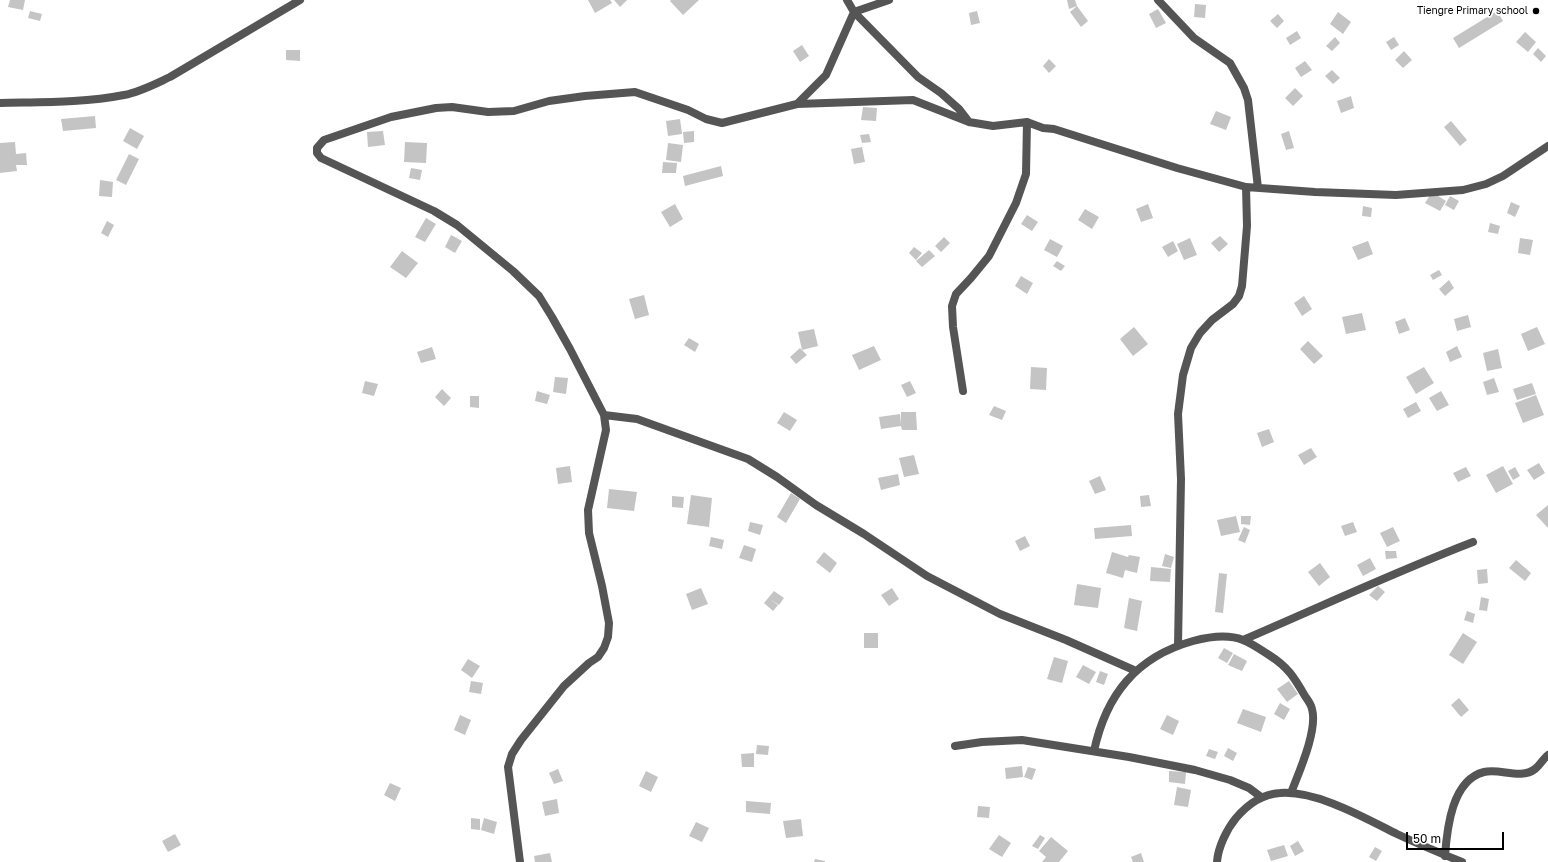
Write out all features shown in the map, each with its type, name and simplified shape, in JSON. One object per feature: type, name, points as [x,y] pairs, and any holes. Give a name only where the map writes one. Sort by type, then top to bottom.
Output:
[{"type":"street","points":[[0,103],[74,102],[125,95],[150,87],[170,77],[300,0]]},
{"type":"street","points":[[847,0],[854,12],[918,77],[953,104],[969,122]]},
{"type":"street","points":[[797,104],[826,75],[854,12],[888,0]]},
{"type":"street","points":[[1158,0],[1194,38],[1230,64],[1244,88],[1248,100],[1258,188]]},
{"type":"street","points":[[520,862],[508,767],[512,754],[521,740],[564,686],[588,663],[598,657],[604,648],[608,637],[609,623],[602,586],[589,534],[588,510],[606,430],[604,415],[552,316],[538,296],[524,281],[445,217],[321,158],[317,153],[317,148],[324,140],[391,117],[436,108],[452,107],[488,112],[514,111],[549,101],[585,96],[635,92],[688,110],[706,119],[722,122],[797,104],[913,100],[969,122],[993,126],[1027,122],[1043,128],[1054,129],[1177,168],[1246,187],[1315,192],[1396,195],[1463,190],[1486,184],[1503,176],[1548,146]]},
{"type":"street","points":[[963,391],[952,306],[956,294],[989,256],[1016,203],[1026,174],[1027,122]]},
{"type":"street","points":[[1178,645],[1181,478],[1178,414],[1183,375],[1191,348],[1200,333],[1212,320],[1233,304],[1239,296],[1242,286],[1247,226],[1246,187]]},
{"type":"street","points":[[604,415],[637,419],[748,460],[777,477],[816,505],[864,534],[927,576],[1000,614],[1066,640],[1136,671]]},
{"type":"street","points":[[1243,640],[1414,564],[1472,542]]},
{"type":"street","points":[[1094,751],[1098,734],[1108,707],[1120,688],[1136,671],[1153,657],[1178,645],[1203,638],[1221,637],[1243,640],[1278,661],[1293,675],[1312,709],[1313,732],[1291,793]]},
{"type":"street","points":[[955,746],[982,742],[1022,740],[1094,751],[1195,770],[1230,780],[1249,788],[1261,797]]},
{"type":"street","points":[[1445,856],[1449,819],[1458,796],[1470,779],[1485,772],[1526,773],[1536,769],[1548,755]]},
{"type":"street","points":[[1217,862],[1217,856],[1223,840],[1232,823],[1245,807],[1261,797],[1278,793],[1291,793],[1313,797],[1343,808],[1445,856],[1462,862]]},
{"type":"building","points":[[10,0],[25,0],[23,10],[8,7]]},
{"type":"building","points":[[588,0],[610,0],[612,3],[595,13]]},
{"type":"building","points":[[614,0],[627,0],[620,7]]},
{"type":"building","points":[[699,0],[683,15],[670,1]]},
{"type":"building","points":[[1067,0],[1075,0],[1077,6],[1069,9]]},
{"type":"building","points":[[1195,4],[1206,5],[1205,18],[1194,17]]},
{"type":"building","points":[[1077,6],[1088,21],[1081,27],[1070,12]]},
{"type":"building","points":[[1158,9],[1166,23],[1156,28],[1149,14]]},
{"type":"building","points":[[30,11],[42,14],[40,21],[28,18]]},
{"type":"building","points":[[977,11],[980,23],[971,25],[969,13]]},
{"type":"building","points":[[1497,11],[1503,21],[1459,48],[1453,38]]},
{"type":"building","points":[[1338,12],[1351,22],[1343,34],[1330,24]]},
{"type":"building","points":[[1278,14],[1284,21],[1277,28],[1270,21]]},
{"type":"building","points":[[1297,31],[1301,38],[1290,45],[1286,38]]},
{"type":"building","points":[[1525,32],[1536,42],[1528,52],[1516,42]]},
{"type":"building","points":[[1335,37],[1340,43],[1332,51],[1326,46]]},
{"type":"building","points":[[1394,37],[1399,45],[1391,50],[1386,42]]},
{"type":"building","points":[[802,45],[809,56],[800,62],[793,51]]},
{"type":"building","points":[[1538,48],[1546,56],[1541,62],[1533,54]]},
{"type":"building","points":[[286,50],[300,50],[300,61],[286,60]]},
{"type":"building","points":[[1404,51],[1412,60],[1403,68],[1395,60]]},
{"type":"building","points":[[1049,59],[1056,66],[1049,73],[1043,66]]},
{"type":"building","points":[[1305,61],[1312,70],[1301,77],[1295,68]]},
{"type":"building","points":[[1332,70],[1340,78],[1333,84],[1325,76]]},
{"type":"building","points":[[1295,88],[1303,96],[1293,106],[1285,98]]},
{"type":"building","points":[[1351,96],[1354,108],[1341,113],[1337,101]]},
{"type":"building","points":[[863,107],[877,108],[876,121],[861,120]]},
{"type":"building","points":[[1216,111],[1231,117],[1226,130],[1210,124]]},
{"type":"building","points":[[95,116],[96,128],[63,131],[61,119]]},
{"type":"building","points":[[680,119],[682,134],[668,136],[666,121]]},
{"type":"building","points":[[1451,121],[1467,140],[1460,146],[1444,127]]},
{"type":"building","points":[[130,128],[144,136],[137,149],[123,141]]},
{"type":"building","points":[[383,131],[385,145],[368,147],[367,132]]},
{"type":"building","points":[[694,131],[694,142],[684,143],[683,132]]},
{"type":"building","points":[[1289,131],[1294,148],[1286,150],[1281,134]]},
{"type":"building","points":[[869,134],[871,142],[862,143],[860,135]]},
{"type":"building","points":[[15,142],[16,154],[26,153],[27,165],[16,165],[17,171],[0,173],[0,143]]},
{"type":"building","points":[[405,142],[427,143],[426,163],[404,162]]},
{"type":"building","points":[[668,143],[683,145],[681,162],[666,160]]},
{"type":"building","points":[[862,147],[865,162],[854,164],[851,149]]},
{"type":"building","points":[[129,154],[139,159],[126,185],[116,180]]},
{"type":"building","points":[[663,162],[677,163],[676,173],[662,173]]},
{"type":"building","points":[[721,166],[723,176],[685,186],[683,176]]},
{"type":"building","points":[[411,168],[422,170],[420,180],[409,178]]},
{"type":"building","points":[[100,180],[113,182],[112,197],[99,196]]},
{"type":"building","points":[[1432,192],[1446,201],[1440,211],[1425,203]]},
{"type":"building","points":[[1450,196],[1459,201],[1454,210],[1445,205]]},
{"type":"building","points":[[1511,202],[1520,206],[1515,217],[1507,213]]},
{"type":"building","points":[[675,204],[683,219],[670,227],[661,212]]},
{"type":"building","points":[[1148,204],[1153,218],[1141,222],[1136,209]]},
{"type":"building","points":[[1363,206],[1372,208],[1371,217],[1362,216]]},
{"type":"building","points":[[1085,209],[1099,217],[1092,229],[1078,220]]},
{"type":"building","points":[[1027,215],[1038,222],[1032,231],[1021,224]]},
{"type":"building","points":[[426,218],[436,224],[425,242],[415,237]]},
{"type":"building","points":[[107,221],[114,225],[108,237],[101,233]]},
{"type":"building","points":[[1490,223],[1500,226],[1498,234],[1488,232]]},
{"type":"building","points":[[451,235],[462,241],[455,253],[445,247]]},
{"type":"building","points":[[1220,236],[1228,244],[1219,252],[1211,243]]},
{"type":"building","points":[[944,237],[950,243],[941,252],[935,246]]},
{"type":"building","points":[[1190,238],[1197,255],[1184,260],[1177,244]]},
{"type":"building","points":[[1520,238],[1533,240],[1530,255],[1518,253]]},
{"type":"building","points":[[1050,239],[1063,246],[1057,257],[1044,250]]},
{"type":"building","points":[[1173,241],[1178,251],[1168,257],[1162,247]]},
{"type":"building","points":[[1368,241],[1373,254],[1358,260],[1352,247]]},
{"type":"building","points":[[914,247],[922,253],[916,260],[909,253]]},
{"type":"building","points":[[929,250],[935,256],[922,267],[916,261]]},
{"type":"building","points":[[402,251],[418,263],[406,278],[390,267]]},
{"type":"building","points":[[1057,261],[1065,266],[1061,271],[1053,266]]},
{"type":"building","points":[[1439,270],[1442,275],[1433,280],[1430,275]]},
{"type":"building","points":[[1021,276],[1033,283],[1027,294],[1015,286]]},
{"type":"building","points":[[1449,280],[1454,288],[1445,296],[1439,289]]},
{"type":"building","points":[[644,295],[649,315],[635,319],[629,299]]},
{"type":"building","points":[[1304,296],[1312,309],[1302,316],[1294,303]]},
{"type":"building","points":[[1362,313],[1366,330],[1346,334],[1342,317]]},
{"type":"building","points":[[1468,315],[1471,327],[1457,331],[1454,319]]},
{"type":"building","points":[[1405,318],[1410,330],[1399,334],[1395,322]]},
{"type":"building","points":[[1134,327],[1148,344],[1133,356],[1120,339]]},
{"type":"building","points":[[1537,327],[1545,344],[1528,351],[1521,334]]},
{"type":"building","points":[[814,329],[818,346],[802,350],[798,332]]},
{"type":"building","points":[[689,338],[699,344],[695,352],[684,345]]},
{"type":"building","points":[[1308,341],[1323,356],[1314,364],[1300,349]]},
{"type":"building","points":[[874,346],[881,360],[859,370],[852,355]]},
{"type":"building","points":[[1457,346],[1462,357],[1450,362],[1446,352]]},
{"type":"building","points":[[432,347],[436,359],[421,363],[417,352]]},
{"type":"building","points":[[800,348],[807,355],[796,364],[790,357]]},
{"type":"building","points":[[1498,349],[1502,368],[1487,371],[1483,353]]},
{"type":"building","points":[[1031,367],[1047,368],[1046,390],[1030,389]]},
{"type":"building","points":[[1424,367],[1434,383],[1416,394],[1406,377]]},
{"type":"building","points":[[555,377],[568,378],[566,394],[553,392]]},
{"type":"building","points":[[1494,378],[1499,392],[1487,395],[1483,382]]},
{"type":"building","points":[[365,381],[378,384],[374,396],[362,393]]},
{"type":"building","points":[[910,381],[916,393],[907,397],[901,385]]},
{"type":"building","points":[[1532,383],[1536,394],[1517,400],[1513,389]]},
{"type":"building","points":[[442,389],[451,398],[444,406],[435,397]]},
{"type":"building","points":[[537,391],[550,395],[547,404],[535,401]]},
{"type":"building","points":[[1441,391],[1449,405],[1437,411],[1429,398]]},
{"type":"building","points":[[1536,395],[1544,415],[1523,423],[1515,403]]},
{"type":"building","points":[[470,396],[479,396],[479,408],[470,407]]},
{"type":"building","points":[[1416,402],[1421,411],[1408,418],[1403,409]]},
{"type":"building","points":[[994,406],[1006,411],[1002,420],[989,415]]},
{"type":"building","points":[[784,412],[797,420],[790,431],[777,423]]},
{"type":"building","points":[[901,412],[916,412],[917,430],[902,430],[901,426],[881,429],[879,417],[900,414],[901,424]]},
{"type":"building","points":[[1269,429],[1274,442],[1262,447],[1257,433]]},
{"type":"building","points":[[1311,448],[1317,457],[1304,465],[1298,455]]},
{"type":"building","points":[[914,455],[919,474],[904,477],[899,458]]},
{"type":"building","points":[[1539,463],[1545,473],[1534,480],[1527,470]]},
{"type":"building","points":[[570,466],[572,482],[558,484],[556,468]]},
{"type":"building","points":[[1503,466],[1513,484],[1496,493],[1486,475]]},
{"type":"building","points":[[1466,467],[1471,476],[1458,482],[1453,473]]},
{"type":"building","points":[[1515,467],[1520,476],[1513,480],[1508,471]]},
{"type":"building","points":[[898,474],[900,485],[881,490],[878,478]]},
{"type":"building","points":[[1100,476],[1106,490],[1095,494],[1089,481]]},
{"type":"building","points":[[609,489],[637,492],[634,511],[607,508]]},
{"type":"building","points":[[791,493],[800,499],[786,523],[777,517]]},
{"type":"building","points":[[691,495],[712,498],[709,527],[687,524]]},
{"type":"building","points":[[1149,495],[1151,506],[1141,507],[1140,496]]},
{"type":"building","points":[[672,496],[684,497],[683,508],[672,507]]},
{"type":"building","points":[[1548,505],[1548,528],[1536,515]]},
{"type":"building","points":[[1236,516],[1240,532],[1221,536],[1217,520]]},
{"type":"building","points":[[1241,516],[1251,516],[1250,525],[1241,524]]},
{"type":"building","points":[[750,522],[763,525],[760,535],[748,531]]},
{"type":"building","points":[[1353,522],[1357,532],[1345,536],[1341,526]]},
{"type":"building","points":[[1131,525],[1132,536],[1095,539],[1094,528]]},
{"type":"building","points":[[1244,527],[1250,530],[1245,543],[1238,540]]},
{"type":"building","points":[[1393,527],[1400,541],[1387,547],[1380,533]]},
{"type":"building","points":[[1025,536],[1030,546],[1020,551],[1015,541]]},
{"type":"building","points":[[711,537],[724,540],[722,549],[709,546]]},
{"type":"building","points":[[744,545],[756,549],[752,562],[739,558]]},
{"type":"building","points":[[1385,551],[1396,551],[1397,558],[1386,559]]},
{"type":"building","points":[[824,552],[837,563],[830,573],[816,562]]},
{"type":"building","points":[[1112,552],[1128,557],[1129,555],[1140,557],[1137,573],[1125,570],[1123,578],[1106,573]]},
{"type":"building","points":[[1165,554],[1174,557],[1171,568],[1162,566]]},
{"type":"building","points":[[1370,558],[1376,569],[1363,576],[1357,565]]},
{"type":"building","points":[[1516,560],[1531,573],[1525,581],[1509,568]]},
{"type":"building","points":[[1320,563],[1330,577],[1319,586],[1308,572]]},
{"type":"building","points":[[1151,567],[1171,569],[1170,582],[1150,581]]},
{"type":"building","points":[[1487,569],[1488,583],[1478,584],[1477,570]]},
{"type":"building","points":[[1219,573],[1227,574],[1223,613],[1215,612]]},
{"type":"building","points":[[1077,584],[1101,588],[1098,608],[1074,605]]},
{"type":"building","points":[[1378,586],[1385,592],[1377,601],[1369,595]]},
{"type":"building","points":[[701,588],[708,604],[692,610],[686,594]]},
{"type":"building","points":[[892,588],[899,599],[889,606],[881,595]]},
{"type":"building","points":[[774,591],[784,598],[779,605],[770,599],[778,605],[773,611],[764,603]]},
{"type":"building","points":[[1481,597],[1489,599],[1487,611],[1479,610]]},
{"type":"building","points":[[1129,598],[1142,601],[1137,631],[1124,628]]},
{"type":"building","points":[[1467,611],[1475,614],[1473,623],[1464,620]]},
{"type":"building","points":[[864,633],[878,633],[878,648],[864,648]]},
{"type":"building","points":[[1463,633],[1477,642],[1463,664],[1449,655]]},
{"type":"building","points":[[1224,648],[1233,653],[1227,663],[1218,658]]},
{"type":"building","points":[[1234,654],[1247,661],[1242,671],[1228,665]]},
{"type":"building","points":[[1054,657],[1068,661],[1062,683],[1047,679]]},
{"type":"building","points":[[468,659],[480,666],[472,678],[461,670]]},
{"type":"building","points":[[1083,665],[1096,672],[1089,684],[1076,677]]},
{"type":"building","points":[[1100,671],[1108,674],[1104,685],[1096,682]]},
{"type":"building","points":[[471,681],[483,683],[481,694],[469,692]]},
{"type":"building","points":[[1289,681],[1298,694],[1287,702],[1277,689]]},
{"type":"building","points":[[1459,698],[1469,710],[1461,717],[1451,705]]},
{"type":"building","points":[[1280,703],[1290,709],[1284,720],[1274,714]]},
{"type":"building","points":[[1243,709],[1266,717],[1261,732],[1237,723]]},
{"type":"building","points":[[460,715],[471,720],[465,735],[454,730]]},
{"type":"building","points":[[1167,715],[1179,721],[1173,735],[1160,729]]},
{"type":"building","points":[[757,745],[769,746],[768,755],[756,754]]},
{"type":"building","points":[[1228,748],[1237,753],[1233,761],[1224,756]]},
{"type":"building","points":[[1209,749],[1218,752],[1215,759],[1206,756]]},
{"type":"building","points":[[754,753],[754,767],[742,767],[741,754]]},
{"type":"building","points":[[1022,766],[1023,777],[1006,779],[1005,768]]},
{"type":"building","points":[[1028,767],[1036,769],[1032,780],[1024,777]]},
{"type":"building","points":[[558,769],[563,781],[554,784],[549,773]]},
{"type":"building","points":[[646,771],[658,777],[651,792],[639,786]]},
{"type":"building","points":[[1169,771],[1186,772],[1185,784],[1169,782]]},
{"type":"building","points":[[390,783],[401,788],[395,801],[384,795]]},
{"type":"building","points":[[1177,787],[1191,790],[1188,807],[1174,805]]},
{"type":"building","points":[[557,799],[559,813],[545,816],[542,802]]},
{"type":"building","points":[[746,801],[771,803],[770,814],[746,812]]},
{"type":"building","points":[[978,806],[990,807],[989,818],[977,817]]},
{"type":"building","points":[[471,818],[480,819],[480,830],[471,829]]},
{"type":"building","points":[[484,818],[497,822],[494,834],[481,830]]},
{"type":"building","points":[[801,819],[803,836],[786,838],[783,821]]},
{"type":"building","points":[[696,822],[709,828],[702,842],[689,836]]},
{"type":"building","points":[[175,834],[181,845],[168,852],[162,841]]},
{"type":"building","points":[[999,835],[1011,843],[1002,857],[989,849]]},
{"type":"building","points":[[1040,835],[1045,838],[1038,849],[1032,846]]},
{"type":"building","points":[[1051,837],[1068,851],[1059,862],[1042,862],[1046,857],[1039,851]]},
{"type":"building","points":[[1298,841],[1304,851],[1295,856],[1290,846]]},
{"type":"building","points":[[1284,845],[1288,856],[1271,861],[1267,850]]},
{"type":"building","points":[[1375,847],[1382,851],[1376,861],[1369,857]]},
{"type":"building","points":[[550,853],[552,862],[535,862],[534,856]]},
{"type":"building","points":[[1141,853],[1144,862],[1133,862],[1131,857]]},
{"type":"building","points":[[815,859],[825,861],[825,862],[814,862]]},
{"type":"place","name":"Tiengre Primary school","points":[[1536,11]]}]
